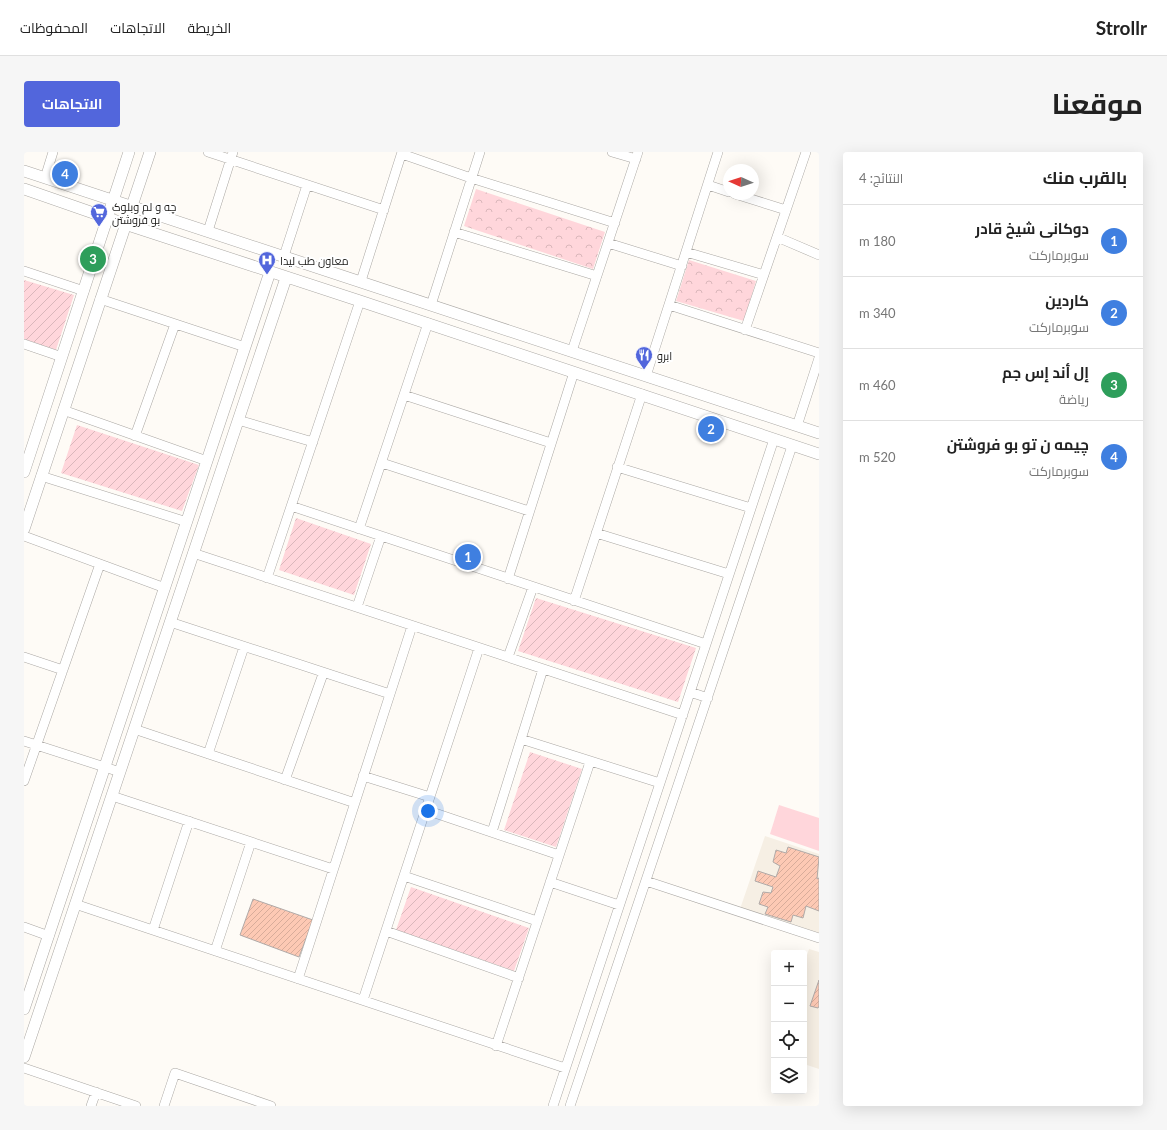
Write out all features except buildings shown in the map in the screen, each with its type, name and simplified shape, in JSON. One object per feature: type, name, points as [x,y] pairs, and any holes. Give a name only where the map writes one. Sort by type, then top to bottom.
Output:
[{"type":"street","points":[[45,178],[53,152]]},
{"type":"street","points":[[24,472],[130,152]]},
{"type":"street","points":[[24,529],[130,206],[150,152]]},
{"type":"street","points":[[208,152],[232,156],[307,185],[384,210]]},
{"type":"street","points":[[431,305],[480,152]]},
{"type":"street","points":[[572,351],[637,156],[612,152]]},
{"type":"street","points":[[646,376],[718,152]]},
{"type":"street","points":[[745,330],[806,152]]},
{"type":"street","points":[[360,282],[402,153],[471,178],[615,223]]},
{"type":"street","points":[[208,231],[232,156]]},
{"type":"street","points":[[24,171],[819,433]]},
{"type":"street","points":[[284,256],[307,185]]},
{"type":"street","points":[[708,185],[723,190]]},
{"type":"street","points":[[25,191],[286,278],[428,323],[819,454]]},
{"type":"street","points":[[754,200],[786,210]]},
{"type":"street","points":[[454,232],[597,276]]},
{"type":"street","points":[[777,237],[819,255]]},
{"type":"street","points":[[608,243],[682,266]]},
{"type":"street","points":[[686,252],[764,275]]},
{"type":"street","points":[[24,271],[84,291]]},
{"type":"street","points":[[25,1003],[270,272]]},
{"type":"street","points":[[24,1057],[286,278]]},
{"type":"street","points":[[100,299],[245,347]]},
{"type":"street","points":[[267,578],[360,301]]},
{"type":"street","points":[[669,305],[819,353]]},
{"type":"street","points":[[468,337],[474,319]]},
{"type":"street","points":[[359,529],[428,323]]},
{"type":"street","points":[[135,436],[175,324]]},
{"type":"street","points":[[24,344],[62,357]]},
{"type":"street","points":[[797,426],[819,358]]},
{"type":"street","points":[[508,579],[574,372]]},
{"type":"street","points":[[574,601],[642,394]]},
{"type":"street","points":[[404,395],[551,443]]},
{"type":"street","points":[[64,410],[207,461]]},
{"type":"street","points":[[238,420],[313,442]]},
{"type":"street","points":[[553,1106],[774,439]]},
{"type":"street","points":[[570,1106],[792,446]]},
{"type":"street","points":[[382,462],[530,511]]},
{"type":"street","points":[[617,467],[751,508]]},
{"type":"street","points":[[41,476],[187,522]]},
{"type":"street","points":[[291,506],[706,644]]},
{"type":"street","points":[[596,533],[729,574]]},
{"type":"street","points":[[24,536],[165,588]]},
{"type":"street","points":[[358,608],[381,536]]},
{"type":"street","points":[[193,553],[682,715]]},
{"type":"street","points":[[24,781],[100,564]]},
{"type":"street","points":[[508,657],[533,587]]},
{"type":"street","points":[[170,622],[323,674],[390,694]]},
{"type":"street","points":[[298,978],[412,626]]},
{"type":"street","points":[[208,754],[244,647]]},
{"type":"street","points":[[363,1000],[479,648]]},
{"type":"street","points":[[24,657],[63,670]]},
{"type":"street","points":[[492,832],[543,669]]},
{"type":"street","points":[[285,780],[323,674]]},
{"type":"street","points":[[690,692],[708,698]]},
{"type":"street","points":[[134,729],[355,803]]},
{"type":"street","points":[[522,739],[590,762],[660,783]]},
{"type":"street","points":[[24,741],[120,772]]},
{"type":"street","points":[[496,1046],[590,762]]},
{"type":"street","points":[[363,776],[430,797]]},
{"type":"street","points":[[112,796],[333,869]]},
{"type":"street","points":[[426,810],[559,855]]},
{"type":"street","points":[[153,930],[189,821]]},
{"type":"street","points":[[215,950],[251,842]]},
{"type":"street","points":[[404,876],[537,921]]},
{"type":"street","points":[[646,881],[819,938]]},
{"type":"street","points":[[550,882],[619,905]]},
{"type":"street","points":[[76,904],[496,1046],[566,1068]]},
{"type":"street","points":[[24,927],[48,936]]},
{"type":"street","points":[[386,931],[519,978]]},
{"type":"street","points":[[24,1068],[136,1106]]},
{"type":"street","points":[[164,1106],[175,1073],[271,1106]]},
{"type":"street","points":[[91,1106],[96,1092]]},
{"type":"shaded area","points":[[765,836],[819,854],[819,935],[740,909]]},
{"type":"shaded area","points":[[809,949],[819,952],[819,1069],[807,1065],[807,955]]},
{"type":"green space","points":[[476,189],[605,232],[593,269],[464,226]]},
{"type":"green space","points":[[689,260],[756,281],[744,321],[676,301]]},
{"type":"green space","points":[[24,280],[74,295],[56,350],[24,339]]},
{"type":"green space","points":[[77,425],[199,465],[182,511],[61,473]]},
{"type":"green space","points":[[296,518],[371,544],[354,595],[279,570]]},
{"type":"green space","points":[[536,598],[696,648],[678,702],[518,651]]},
{"type":"green space","points":[[530,752],[582,769],[556,847],[504,830]]},
{"type":"green space","points":[[779,805],[819,818],[819,851],[770,834]]},
{"type":"green space","points":[[411,887],[529,928],[514,971],[396,930]]},
{"type":"place","name":"چیمه ن تو بو فروشتن","points":[[65,174]]},
{"type":"place","name":"چه و لم وبلوک بو فروشتن","points":[[99,227]]},
{"type":"place","name":"إل أند إس جم","points":[[93,259]]},
{"type":"place","name":"معاون طب لیدا","points":[[267,275]]},
{"type":"place","name":"ابرو","points":[[644,370]]},
{"type":"place","name":"كاردين","points":[[711,429]]},
{"type":"place","name":"دوکانی شیخ قادر","points":[[468,557]]}]
